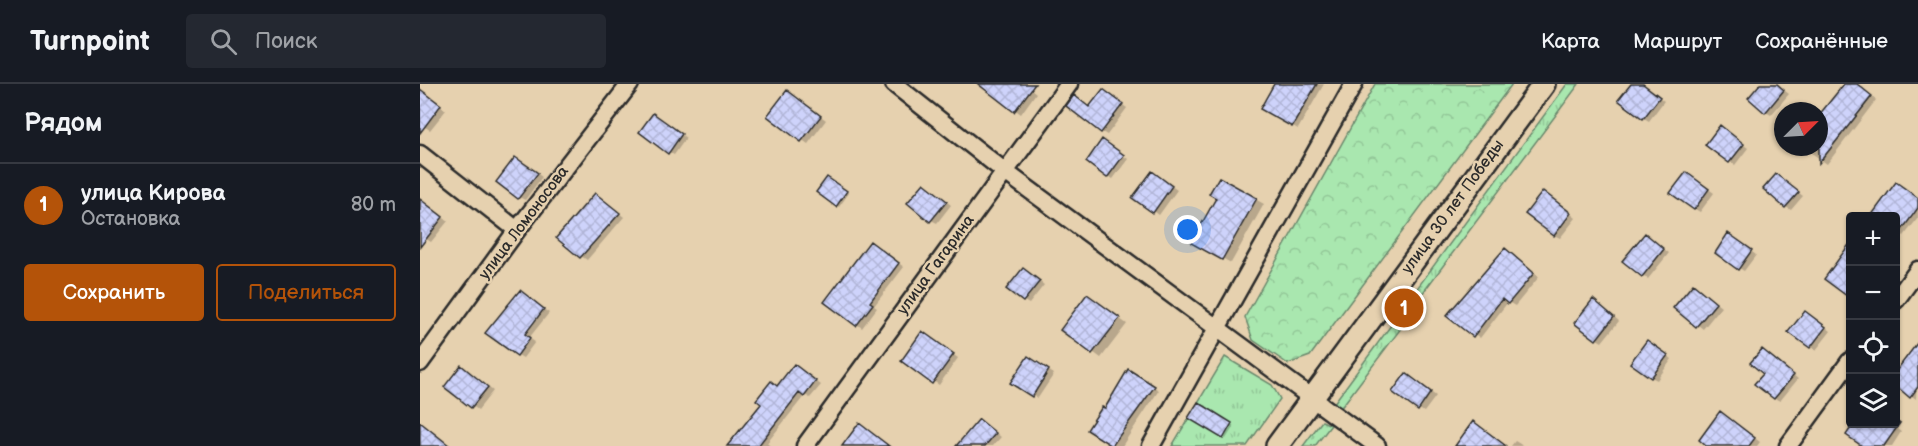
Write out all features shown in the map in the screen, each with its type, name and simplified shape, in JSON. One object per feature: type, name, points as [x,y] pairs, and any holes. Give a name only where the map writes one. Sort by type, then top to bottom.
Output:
[{"type":"street","name":"улица Ломоносова","points":[[420,363],[517,230],[630,84]]},
{"type":"street","points":[[894,84],[1005,171],[1377,446]]},
{"type":"street","name":"улица Гагарина","points":[[805,446],[1069,84]]},
{"type":"street","points":[[1151,446],[1354,84]]},
{"type":"street","name":"улица 30 лет Победы","points":[[1277,446],[1544,84]]},
{"type":"street","points":[[420,154],[517,230]]},
{"type":"street","points":[[1900,295],[1918,270]]},
{"type":"street","points":[[1788,446],[1846,368]]},
{"type":"green space","points":[[1375,84],[1512,84],[1310,356],[1288,364],[1253,340],[1245,317]]},
{"type":"green space","points":[[1567,84],[1579,84],[1416,302],[1410,298]]},
{"type":"green space","points":[[1397,317],[1405,323],[1340,409],[1334,403]]},
{"type":"green space","points":[[1225,357],[1272,385],[1280,399],[1247,446],[1172,446]]},
{"type":"green space","points":[[1322,421],[1331,425],[1315,446],[1303,446]]},
{"type":"building","points":[[978,84],[1035,84],[1014,112]]},
{"type":"building","points":[[1274,84],[1317,84],[1292,127],[1260,109]]},
{"type":"building","points":[[1631,84],[1643,84],[1660,97],[1643,119],[1618,100]]},
{"type":"building","points":[[1760,84],[1777,84],[1784,90],[1765,113],[1748,98]]},
{"type":"building","points":[[1844,84],[1857,84],[1872,96],[1828,152],[1828,104]]},
{"type":"building","points":[[420,89],[441,105],[420,133]]},
{"type":"building","points":[[1103,89],[1123,104],[1101,133],[1066,106],[1074,95],[1089,107]]},
{"type":"building","points":[[787,90],[821,116],[801,142],[767,116]]},
{"type":"building","points":[[653,113],[682,134],[668,154],[639,132]]},
{"type":"building","points":[[1720,125],[1744,144],[1729,163],[1705,145]]},
{"type":"building","points":[[1102,139],[1124,155],[1107,178],[1086,162]]},
{"type":"building","points":[[515,157],[538,173],[518,199],[496,182]]},
{"type":"building","points":[[1152,171],[1172,186],[1153,213],[1132,198]]},
{"type":"building","points":[[1686,172],[1709,189],[1694,210],[1670,193]]},
{"type":"building","points":[[1776,174],[1799,192],[1785,208],[1763,189]]},
{"type":"building","points":[[827,177],[847,191],[836,207],[816,192]]},
{"type":"building","points":[[1219,177],[1257,198],[1222,260],[1191,243],[1216,198],[1209,194]]},
{"type":"building","points":[[1896,182],[1918,198],[1918,208],[1900,233],[1900,212],[1874,212]]},
{"type":"building","points":[[924,183],[947,201],[930,222],[907,203]]},
{"type":"building","points":[[1543,191],[1571,213],[1554,236],[1525,214]]},
{"type":"building","points":[[595,193],[620,213],[580,258],[556,238]]},
{"type":"building","points":[[420,199],[443,217],[420,247]]},
{"type":"building","points":[[1645,233],[1664,249],[1642,277],[1622,261]]},
{"type":"building","points":[[1728,233],[1752,250],[1738,270],[1715,253]]},
{"type":"building","points":[[870,241],[899,263],[870,302],[873,304],[856,326],[824,302]]},
{"type":"building","points":[[1505,248],[1534,273],[1508,304],[1502,299],[1473,337],[1446,316]]},
{"type":"building","points":[[1846,249],[1846,295],[1824,279]]},
{"type":"building","points":[[1023,268],[1040,281],[1023,302],[1006,289]]},
{"type":"building","points":[[1693,284],[1716,303],[1696,327],[1673,308]]},
{"type":"building","points":[[520,290],[544,309],[525,334],[530,338],[517,356],[485,333]]},
{"type":"building","points":[[1087,294],[1120,318],[1092,354],[1060,330]]},
{"type":"building","points":[[1593,299],[1614,317],[1596,340],[1574,323]]},
{"type":"building","points":[[1805,311],[1826,327],[1810,348],[1788,332]]},
{"type":"building","points":[[922,331],[954,354],[932,384],[901,361]]},
{"type":"building","points":[[1647,340],[1668,355],[1651,378],[1630,363]]},
{"type":"building","points":[[1918,342],[1918,387],[1910,398],[1900,389],[1900,366]]},
{"type":"building","points":[[1762,349],[1794,375],[1774,399],[1754,384],[1763,374],[1750,363]]},
{"type":"building","points":[[1028,356],[1049,370],[1032,397],[1010,383]]},
{"type":"building","points":[[794,364],[816,381],[804,397],[799,393],[758,446],[727,446],[761,404],[756,400],[771,381],[777,386]]},
{"type":"building","points":[[461,365],[488,387],[471,408],[444,387]]},
{"type":"building","points":[[1128,369],[1155,386],[1112,446],[1087,430],[1102,407],[1105,408]]},
{"type":"building","points":[[1406,373],[1431,392],[1418,411],[1392,392]]},
{"type":"building","points":[[1198,402],[1232,423],[1223,439],[1188,418]]},
{"type":"building","points":[[1720,411],[1755,438],[1749,446],[1706,446],[1699,440]]},
{"type":"building","points":[[979,419],[996,433],[985,446],[956,446]]},
{"type":"building","points":[[1473,421],[1506,446],[1455,446]]},
{"type":"building","points":[[420,422],[450,446],[420,446]]},
{"type":"building","points":[[859,423],[889,446],[842,446]]},
{"type":"building","points":[[1851,428],[1897,428],[1884,446],[1862,446],[1846,435]]},
{"type":"place","name":"улица Кирова","points":[[1404,308]]}]
